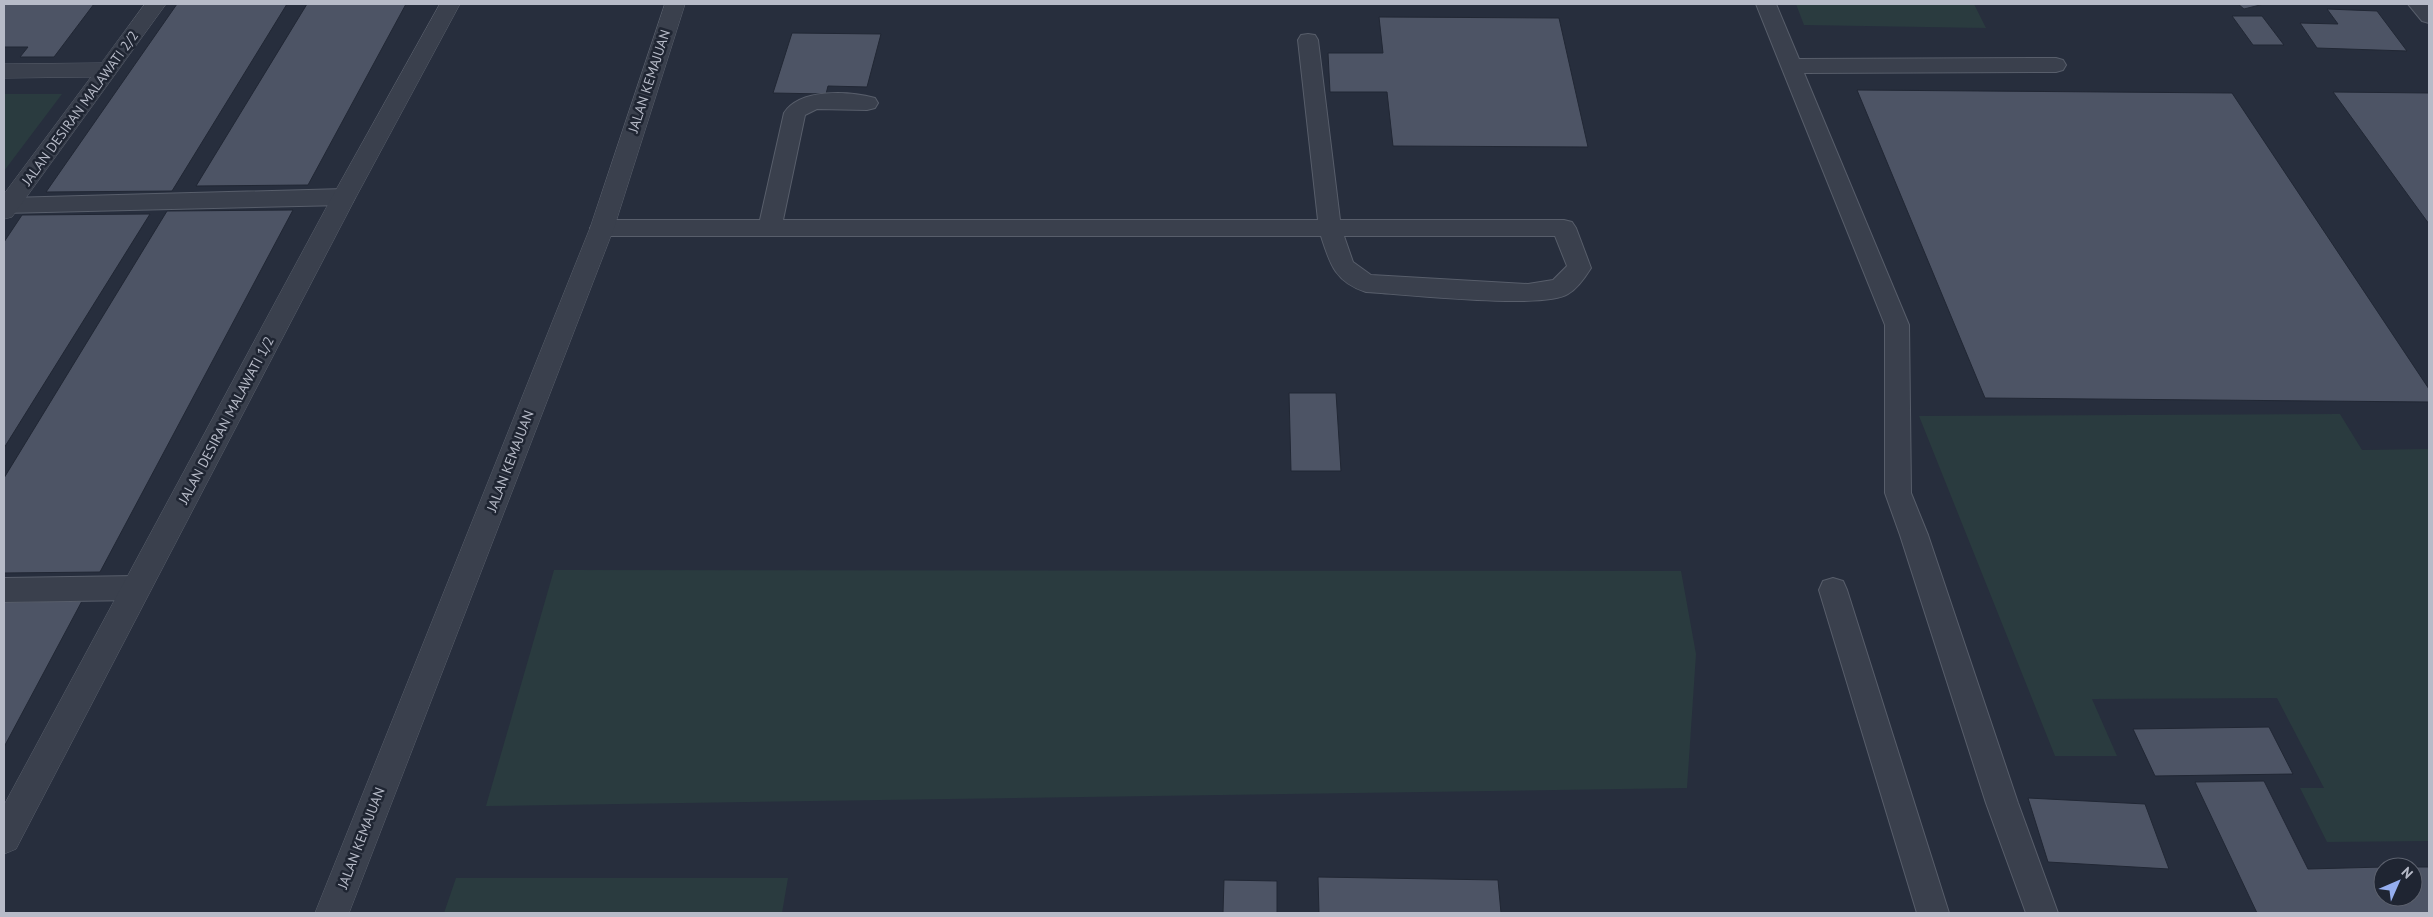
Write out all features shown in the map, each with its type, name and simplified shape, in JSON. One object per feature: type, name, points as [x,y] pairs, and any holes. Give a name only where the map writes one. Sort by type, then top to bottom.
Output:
[{"type":"street","name":"JALAN DESIRAN MALAWATI 2/2","points":[[6,209],[156,4]]},
{"type":"street","name":"JALAN DESIRAN MALAWATI 1/2","points":[[4,838],[344,197],[450,4]]},
{"type":"street","name":"JALAN KEMAJUAN","points":[[332,913],[602,228],[675,4]]},
{"type":"street","points":[[4,72],[107,70]]},
{"type":"lane","points":[[1766,4],[1897,325],[1898,493],[1914,535],[2002,803],[2042,913]]},
{"type":"lane","points":[[2418,4],[2429,17]]},
{"type":"lane","points":[[602,228],[770,228],[1330,228],[1564,228],[1579,268],[1560,288],[1528,293],[1366,283],[1343,268],[1330,228],[1308,40]]},
{"type":"lane","points":[[1791,66],[2056,65]]},
{"type":"lane","points":[[770,228],[794,113],[798,108],[814,102],[867,102]]},
{"type":"lane","points":[[6,209],[344,197]]},
{"type":"lane","points":[[4,590],[136,588]]},
{"type":"lane","points":[[1833,590],[1933,913]]},
{"type":"shaded area","points":[[1796,4],[1974,4],[1986,28],[1804,25]]},
{"type":"shaded area","points":[[4,94],[62,94],[4,171]]},
{"type":"shaded area","points":[[2340,414],[2362,450],[2429,449],[2429,841],[2327,842],[2300,788],[2324,788],[2277,698],[2092,699],[2117,756],[2055,756],[1919,416]]},
{"type":"shaded area","points":[[554,570],[1681,571],[1696,654],[1687,788],[486,806]]},
{"type":"shaded area","points":[[456,878],[788,878],[782,913],[444,913]]},
{"type":"building","points":[[4,4],[94,4],[54,57],[20,57],[28,47],[4,47]]},
{"type":"building","points":[[177,4],[287,4],[172,191],[46,192]]},
{"type":"building","points":[[307,4],[406,4],[308,185],[196,186]]},
{"type":"building","points":[[2238,4],[2264,4],[2244,9]]},
{"type":"building","points":[[2327,9],[2377,11],[2407,51],[2317,48],[2300,23],[2338,24]]},
{"type":"building","points":[[2232,16],[2262,16],[2284,45],[2253,45]]},
{"type":"building","points":[[1379,17],[1559,18],[1588,147],[1393,146],[1387,92],[1330,92],[1328,53],[1383,53]]},
{"type":"building","points":[[792,33],[881,34],[867,87],[828,86],[826,94],[773,93]]},
{"type":"building","points":[[1857,90],[2232,93],[2429,389],[2429,402],[1985,398]]},
{"type":"building","points":[[2333,92],[2429,93],[2429,224]]},
{"type":"building","points":[[293,210],[100,572],[4,573],[4,478],[167,211]]},
{"type":"building","points":[[150,214],[4,448],[4,242],[22,215]]},
{"type":"building","points":[[1289,393],[1336,393],[1341,471],[1291,471]]},
{"type":"building","points":[[82,601],[4,747],[4,602]]},
{"type":"building","points":[[2269,727],[2293,774],[2155,776],[2133,729]]},
{"type":"building","points":[[2264,781],[2308,869],[2373,867],[2373,907],[2423,907],[2423,867],[2429,867],[2429,913],[2257,913],[2195,782]]},
{"type":"building","points":[[2028,798],[2145,804],[2169,869],[2048,862]]},
{"type":"building","points":[[1318,877],[1498,880],[1501,913],[1319,913]]},
{"type":"building","points":[[1224,880],[1277,881],[1277,913],[1223,913]]}]
